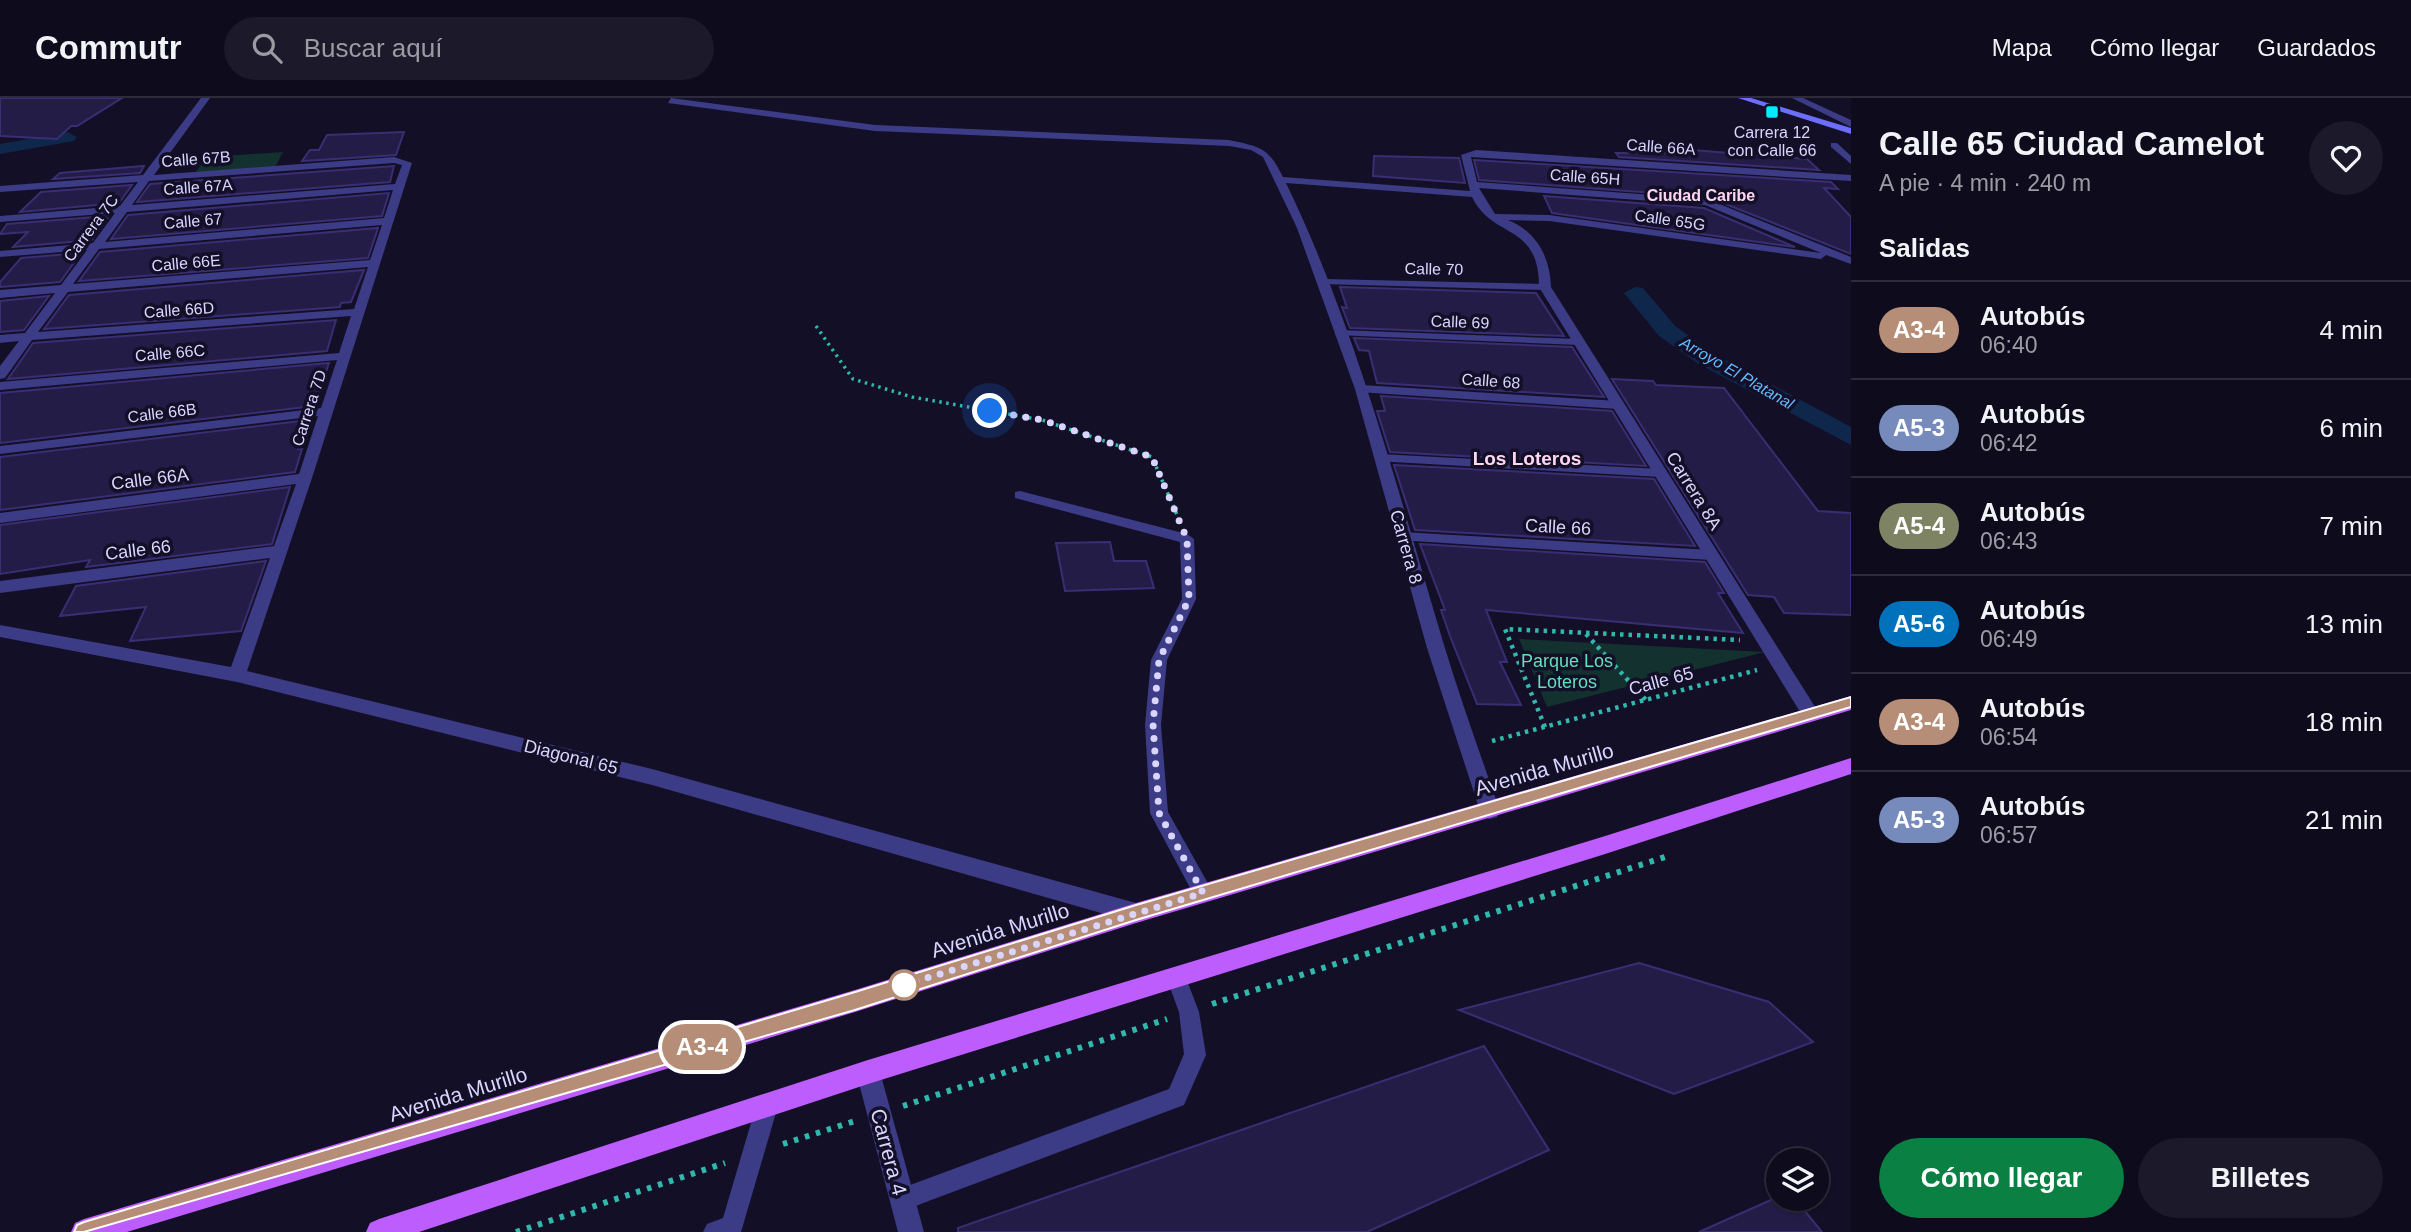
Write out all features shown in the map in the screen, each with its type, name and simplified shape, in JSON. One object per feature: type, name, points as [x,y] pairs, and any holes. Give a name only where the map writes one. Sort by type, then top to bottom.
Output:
[{"type":"main road","points":[[1742,98],[1851,131]]},
{"type":"main road","name":"Avenida Murillo","points":[[84,1232],[855,1001],[1136,913],[1851,703]]},
{"type":"main road","points":[[379,1232],[868,1072],[1851,766]]},
{"type":"street","name":"Carrera 7C","points":[[0,375],[206,98]]},
{"type":"street","points":[[1796,98],[1851,124]]},
{"type":"street","name":"Carrera 8","points":[[671,101],[875,128],[1229,142],[1254,148],[1267,155],[1324,282],[1339,333],[1362,389],[1403,537],[1490,811]]},
{"type":"street","points":[[1833,145],[1851,161]]},
{"type":"street","points":[[1580,150],[1587,159]]},
{"type":"street","name":"Calle 66A","points":[[1474,190],[1467,153],[1851,178]]},
{"type":"street","name":"Calle 67B","points":[[0,189],[394,160]]},
{"type":"street","name":"Carrera 7D","points":[[237,675],[305,478],[407,163],[394,160]]},
{"type":"street","name":"Calle 65H","points":[[1280,180],[1707,202],[1848,260]]},
{"type":"street","name":"Calle 67A","points":[[0,219],[398,187]]},
{"type":"street","points":[[1474,190],[1491,217],[1513,227],[1539,251],[1545,270],[1545,287]]},
{"type":"street","name":"Calle 65G","points":[[1491,217],[1549,218],[1848,260]]},
{"type":"street","name":"Calle 67","points":[[0,254],[388,221]]},
{"type":"street","name":"Calle 66E","points":[[0,294],[375,263]]},
{"type":"street","name":"Carrera 8A","points":[[1545,287],[1811,715]]},
{"type":"street","name":"Calle 66D","points":[[0,339],[359,312]]},
{"type":"street","name":"Calle 66C","points":[[0,386],[344,356]]},
{"type":"street","name":"Calle 66B","points":[[0,450],[327,411]]},
{"type":"street","name":"Calle 66A","points":[[0,518],[305,478]]},
{"type":"street","name":"Calle 66","points":[[0,587],[280,551]]},
{"type":"street","name":"Diagonal 65","points":[[0,631],[237,675],[652,777],[1136,913]]},
{"type":"street","name":"Carrera 4","points":[[868,1072],[911,1232]]},
{"type":"lane","name":"Calle 70","points":[[1324,282],[1545,287]]},
{"type":"lane","name":"Calle 69","points":[[1339,333],[1579,342]]},
{"type":"lane","name":"Calle 68","points":[[1362,389],[1618,405]]},
{"type":"lane","points":[[1380,458],[1660,473]]},
{"type":"lane","points":[[1020,495],[1187,539],[1189,599],[1159,660],[1153,724],[1159,813],[1203,893]]},
{"type":"lane","name":"Calle 66","points":[[1403,537],[1711,555]]},
{"type":"lane","points":[[902,1199],[1176,1097],[1195,1055],[1189,1012],[1175,977]]},
{"type":"lane","points":[[715,1232],[732,1226],[767,1106]]},
{"type":"path","points":[[816,326],[853,379],[912,397],[1042,420],[1152,457],[1187,539]]},
{"type":"path","name":"Calle 65","points":[[1545,727],[1505,629],[1765,642]]},
{"type":"path","points":[[1586,634],[1646,700]]},
{"type":"path","name":"Calle 65","points":[[1469,748],[1778,664]]},
{"type":"path","points":[[516,1232],[1665,857]]},
{"type":"green space","points":[[283,152],[275,167],[196,172],[206,157]]},
{"type":"green space","name":"Parque Los Loteros","points":[[1519,639],[1765,652],[1547,707]]},
{"type":"building","points":[[0,98],[122,98],[77,126],[71,126],[57,139],[0,136]]},
{"type":"building","points":[[404,132],[396,155],[302,161],[310,150],[319,150],[327,135]]},
{"type":"building","points":[[1692,150],[1807,159],[1819,170],[1619,157],[1616,153],[1695,153]]},
{"type":"building","points":[[1374,156],[1459,158],[1465,183],[1373,176]]},
{"type":"building","points":[[1474,160],[1831,182],[1838,189],[1824,188],[1851,217],[1851,254],[1708,197],[1479,180]]},
{"type":"building","points":[[144,166],[140,173],[53,179],[60,173]]},
{"type":"building","points":[[394,166],[390,182],[137,202],[150,184]]},
{"type":"building","points":[[132,185],[119,203],[20,212],[41,192]]},
{"type":"building","points":[[389,193],[382,216],[111,239],[128,215]]},
{"type":"building","points":[[1544,196],[1704,208],[1795,247],[1552,213]]},
{"type":"building","points":[[109,216],[92,240],[13,247],[28,232],[0,234],[7,224]]},
{"type":"building","points":[[378,228],[368,258],[79,281],[100,252]]},
{"type":"building","points":[[81,253],[60,282],[0,287],[0,282],[21,258]]},
{"type":"building","points":[[364,270],[351,302],[341,303],[340,307],[44,329],[69,295]]},
{"type":"building","points":[[1340,287],[1536,293],[1564,336],[1350,328],[1342,307],[1347,308]]},
{"type":"building","points":[[49,296],[24,330],[0,332],[0,301]]},
{"type":"building","points":[[336,320],[327,351],[8,379],[33,343]]},
{"type":"building","points":[[1354,338],[1572,347],[1604,397],[1377,383],[1369,351],[1359,350]]},
{"type":"building","points":[[329,363],[314,406],[0,443],[0,393]]},
{"type":"building","points":[[1612,379],[1653,381],[1656,385],[1724,388],[1818,511],[1851,513],[1851,615],[1784,613],[1774,597],[1748,595]]},
{"type":"building","points":[[1381,396],[1612,411],[1646,466],[1390,452],[1377,411],[1385,411]]},
{"type":"building","points":[[309,420],[298,449],[302,449],[295,472],[0,510],[0,457]]},
{"type":"building","points":[[1394,465],[1654,479],[1695,546],[1415,530]]},
{"type":"building","points":[[290,487],[272,544],[86,567],[90,560],[0,574],[0,525]]},
{"type":"building","points":[[1110,542],[1114,561],[1146,561],[1154,588],[1065,591],[1056,543]]},
{"type":"building","points":[[1420,544],[1705,562],[1724,593],[1718,593],[1743,633],[1486,610],[1507,662],[1500,662],[1521,705],[1477,704],[1450,636],[1441,610],[1445,610]]},
{"type":"building","points":[[266,561],[241,631],[130,641],[146,607],[60,616],[76,586]]},
{"type":"building","points":[[1639,963],[1769,1002],[1813,1042],[1674,1094],[1459,1010]]},
{"type":"building","points":[[1484,1046],[1549,1150],[1367,1232],[958,1232],[958,1228]]},
{"type":"building","points":[[1766,1202],[1766,1211],[1805,1211],[1822,1232],[1699,1232]]},
{"type":"waterway","points":[[0,149],[68,137]]},
{"type":"waterway","name":"Arroyo El Platanal","points":[[1635,293],[1667,331],[1705,358],[1851,437]]},
{"type":"bus line","name":"A3-4","points":[[84,1232],[855,1001],[1136,913],[1851,703]]},
{"type":"place","name":"Carrera 12 con Calle 66","points":[[1772,112]]},
{"type":"district","name":"Ciudad Caribe","points":[[1701,195]]},
{"type":"district","name":"Los Loteros","points":[[1527,458]]},
{"type":"route","points":[[904,985],[1203,893],[1159,813],[1153,724],[1159,660],[1189,599],[1187,539],[1152,457],[1042,420],[990,411]]}]
